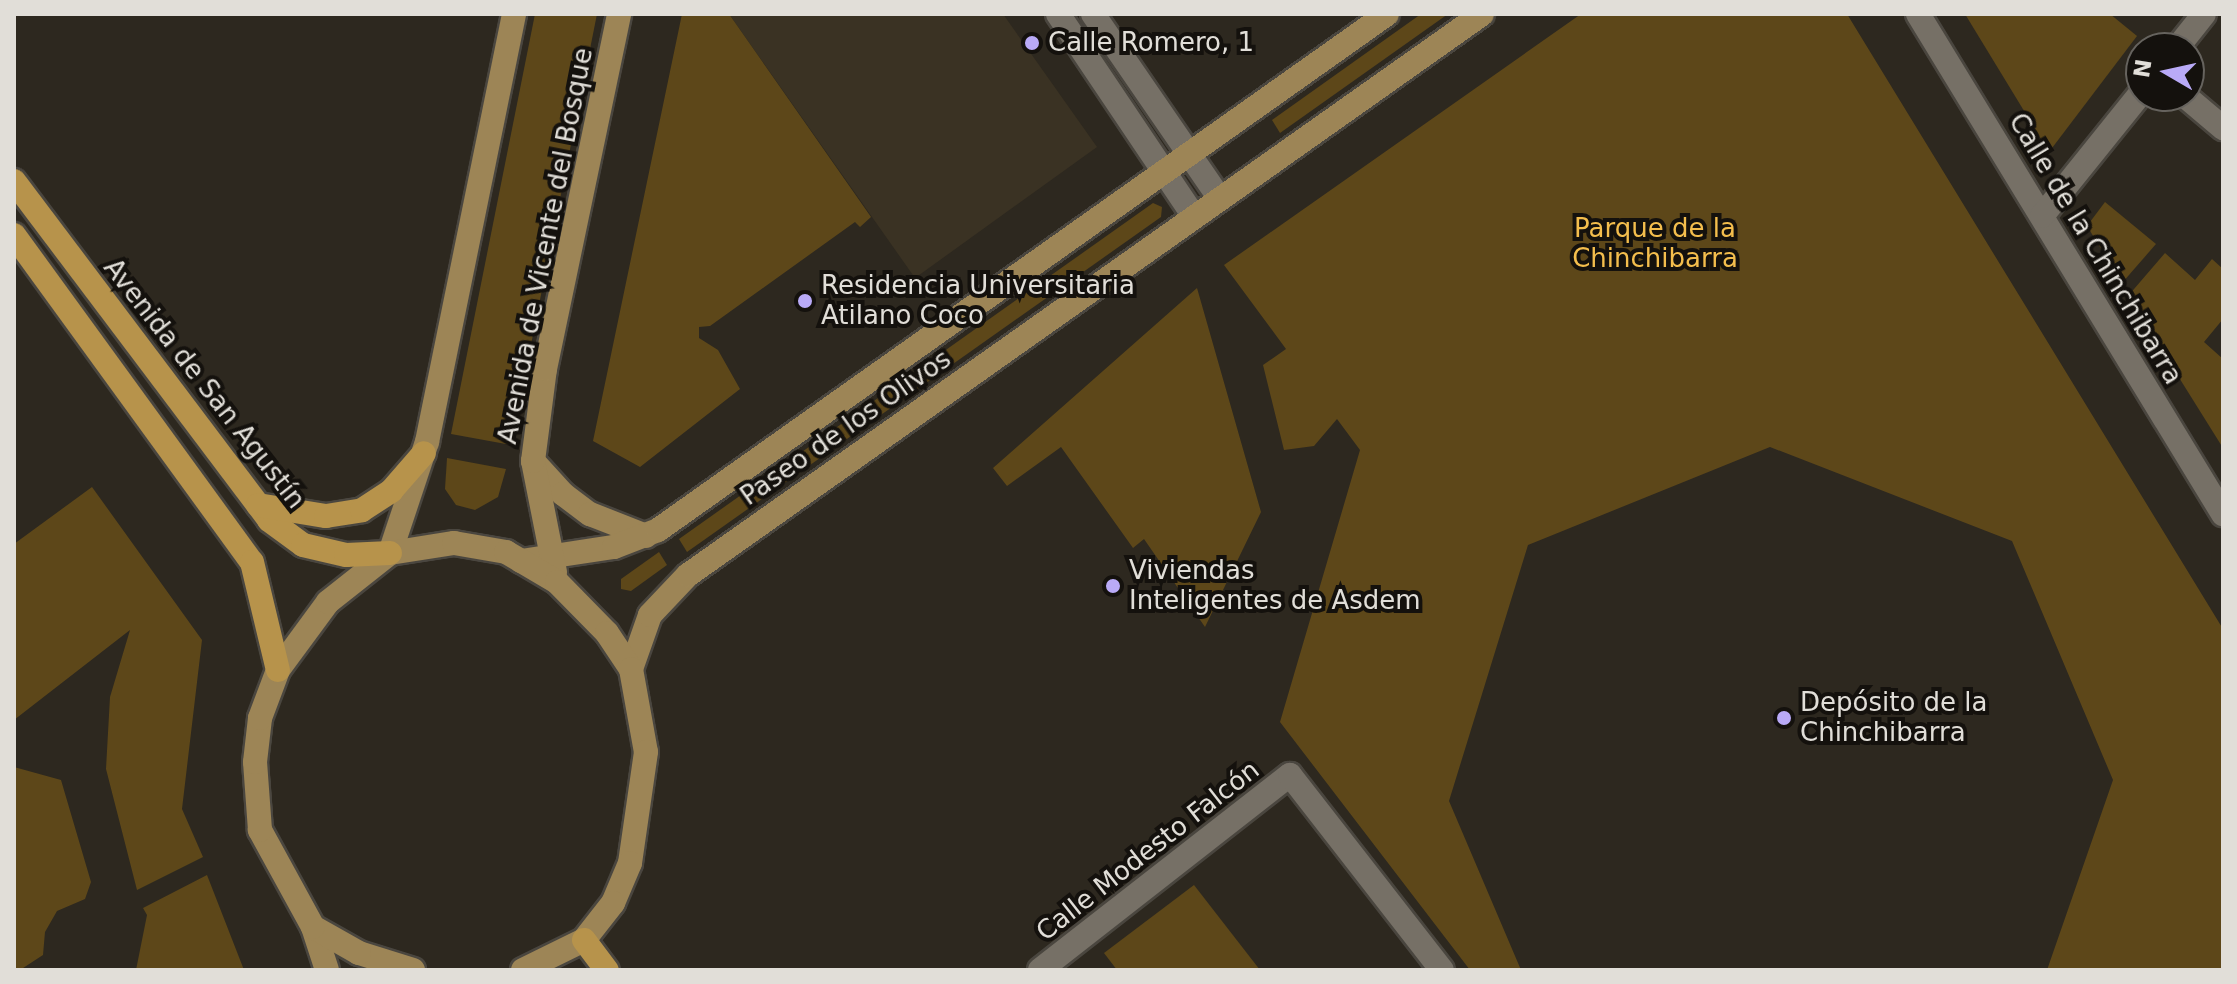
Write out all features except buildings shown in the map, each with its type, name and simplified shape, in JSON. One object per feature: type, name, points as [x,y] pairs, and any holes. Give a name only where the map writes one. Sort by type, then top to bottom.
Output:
[{"type":"highway","name":"Avenida de San Agustín","points":[[14,181],[258,505],[303,545],[346,555],[390,553]]},
{"type":"highway","points":[[14,235],[252,562],[278,670]]},
{"type":"highway","points":[[258,505],[326,516],[362,510],[391,491],[424,453]]},
{"type":"highway","points":[[584,940],[607,970]]},
{"type":"main road","points":[[390,553],[424,453],[514,14]]},
{"type":"main road","name":"Avenida de Vicente del Bosque","points":[[557,582],[533,461],[545,369],[619,14]]},
{"type":"main road","name":"Paseo de los Olivos","points":[[521,561],[551,558],[646,536],[1164,168],[1387,14]]},
{"type":"main road","name":"Paseo de los Olivos","points":[[631,669],[650,615],[688,575],[1193,215],[1482,14]]},
{"type":"main road","points":[[533,461],[590,514],[646,536]]},
{"type":"main road","points":[[327,970],[313,927],[260,830],[255,762],[260,718],[278,670],[328,602],[390,553],[454,543],[506,552],[557,582],[607,633],[631,669],[646,752],[640,817],[630,863],[613,903],[584,940],[523,970]]},
{"type":"main road","points":[[313,927],[359,953],[413,970]]},
{"type":"street","points":[[1058,14],[1193,215]]},
{"type":"street","points":[[1093,14],[1219,197]]},
{"type":"street","name":"Calle de la Chinchibarra","points":[[1918,14],[2223,514]]},
{"type":"street","points":[[2190,32],[2204,14]]},
{"type":"street","points":[[2042,216],[2126,112]]},
{"type":"street","points":[[2204,112],[2223,128]]},
{"type":"street","name":"Calle Modesto Falcón","points":[[1040,970],[1290,775],[1442,970]]},
{"type":"shaded area","points":[[729,14],[1003,14],[1097,147],[915,278]]},
{"type":"green space","points":[[535,14],[597,14],[511,445],[451,434]]},
{"type":"green space","points":[[682,14],[729,14],[871,217],[860,227],[855,222],[710,326],[699,327],[699,338],[718,350],[740,389],[640,467],[593,441]]},
{"type":"green space","points":[[1421,14],[1448,14],[1280,133],[1272,120]]},
{"type":"green space","name":"Parque de la Chinchibarra","points":[[1581,14],[1847,14],[2223,629],[2223,970],[2047,970],[2113,780],[2012,541],[1770,447],[1528,545],[1449,801],[1521,970],[1470,970],[1280,722],[1360,450],[1337,419],[1314,446],[1284,450],[1263,365],[1286,349],[1224,265]]},
{"type":"green space","points":[[1965,14],[2110,14],[2132,32],[2125,32],[2125,52],[2049,152]]},
{"type":"green space","points":[[2105,202],[2156,244],[2122,283],[2087,226]]},
{"type":"green space","points":[[1153,203],[1162,207],[1161,217],[687,552],[679,539]]},
{"type":"green space","points":[[2165,253],[2195,280],[2212,259],[2223,269],[2223,319],[2204,342],[2223,359],[2223,448],[2128,296]]},
{"type":"green space","points":[[1197,288],[1261,512],[1205,627],[1144,539],[1133,548],[1061,447],[1007,486],[993,468]]},
{"type":"green space","points":[[447,458],[506,469],[498,497],[475,510],[456,505],[445,489]]},
{"type":"green space","points":[[92,487],[202,640],[182,809],[203,857],[137,890],[106,769],[110,697],[130,630],[14,720],[14,544]]},
{"type":"green space","points":[[659,552],[667,565],[631,591],[621,589],[621,579]]},
{"type":"green space","points":[[14,767],[61,780],[91,882],[85,899],[57,911],[45,932],[43,955],[20,970],[14,970]]},
{"type":"green space","points":[[207,875],[244,970],[136,970],[147,915],[143,908]]},
{"type":"green space","points":[[1194,885],[1260,970],[1117,970],[1104,953]]},
{"type":"place","name":"Calle Romero, 1","points":[[1032,43]]},
{"type":"place","name":"Residencia Universitaria Atilano Coco","points":[[805,301]]},
{"type":"place","name":"Viviendas Inteligentes de Asdem","points":[[1113,586]]},
{"type":"place","name":"Depósito de la Chinchibarra","points":[[1784,718]]}]
